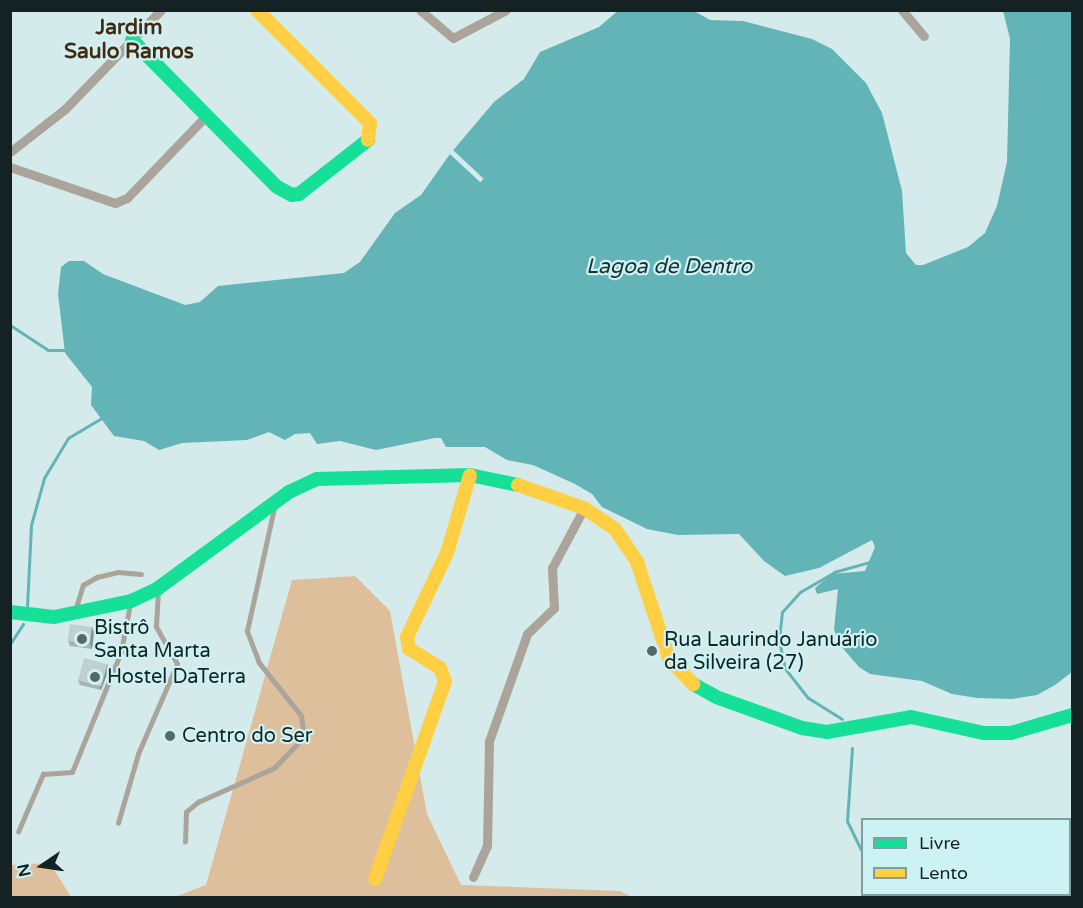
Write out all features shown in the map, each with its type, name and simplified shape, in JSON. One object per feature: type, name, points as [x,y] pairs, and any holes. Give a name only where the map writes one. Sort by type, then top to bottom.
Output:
[{"type":"main road","points":[[132,40],[277,187],[292,195],[306,190],[363,146],[371,130],[367,117],[257,10]]},
{"type":"main road","points":[[375,879],[445,681],[440,668],[409,649],[407,637],[447,553],[470,475]]},
{"type":"main road","points":[[10,612],[39,618],[74,615],[131,601],[157,589],[275,501],[304,484],[333,476],[470,475],[520,483],[584,508],[615,529],[631,549],[669,659],[688,681],[716,696],[793,725],[827,732],[911,717],[938,720],[984,733],[1011,733],[1072,715]]},
{"type":"street","points":[[10,152],[65,109],[161,10]]},
{"type":"street","points":[[420,10],[453,38],[507,10]]},
{"type":"street","points":[[902,10],[924,36]]},
{"type":"street","points":[[10,167],[115,203],[127,198],[207,116]]},
{"type":"street","points":[[473,878],[487,846],[489,741],[527,634],[554,608],[552,568],[584,508]]},
{"type":"lane","points":[[185,842],[186,812],[198,802],[274,768],[304,737],[302,716],[259,663],[247,630],[275,501]]},
{"type":"lane","points":[[74,615],[83,585],[118,572],[141,574]]},
{"type":"lane","points":[[118,823],[138,754],[177,664],[156,627],[157,589]]},
{"type":"lane","points":[[18,832],[42,774],[72,772],[120,652],[131,601]]},
{"type":"shaded area","points":[[355,576],[390,611],[427,814],[461,885],[620,891],[632,897],[172,898],[206,885],[292,580]]},
{"type":"shaded area","points":[[50,863],[71,897],[11,897],[11,865]]},
{"type":"water","name":"Lagoa de Dentro","points":[[619,10],[694,11],[710,20],[743,21],[812,39],[832,49],[866,83],[882,113],[902,191],[906,253],[916,265],[923,265],[968,247],[985,233],[997,206],[1007,162],[1010,39],[1003,11],[1072,11],[1072,672],[1055,685],[1037,695],[1012,699],[977,698],[952,694],[922,681],[870,674],[859,667],[839,644],[834,629],[838,589],[817,594],[815,588],[832,574],[865,571],[875,547],[872,540],[819,568],[785,576],[764,561],[739,534],[678,535],[647,529],[602,507],[592,494],[575,484],[533,465],[507,460],[485,447],[446,447],[441,438],[435,438],[376,450],[340,441],[317,444],[310,433],[295,434],[285,440],[269,432],[247,440],[182,443],[159,450],[144,441],[114,436],[91,405],[92,387],[65,353],[58,294],[61,267],[69,261],[84,261],[103,274],[185,305],[200,302],[218,286],[344,273],[360,262],[395,213],[421,195],[450,154],[494,102],[524,79],[540,52],[599,27]]},
{"type":"pier","points":[[453,150],[484,179],[480,182],[450,154]]},
{"type":"building","name":"Bistrô Santa Marta","points":[[70,624],[92,627],[89,644],[68,641]]},
{"type":"building","name":"Hostel DaTerra","points":[[84,658],[107,664],[101,686],[78,680]]},
{"type":"waterway","points":[[10,325],[48,350],[67,350]]},
{"type":"waterway","points":[[27,607],[31,525],[44,478],[68,438],[105,416]]},
{"type":"waterway","points":[[842,719],[808,698],[785,669],[779,640],[782,612],[800,592],[834,572],[873,561]]},
{"type":"waterway","points":[[10,644],[23,624]]},
{"type":"waterway","points":[[852,748],[847,821],[861,850]]},
{"type":"traffic: fast","points":[[132,40],[277,187],[292,195],[299,194],[368,140]]},
{"type":"traffic: fast","points":[[10,612],[54,617],[131,601],[157,589],[289,492],[317,479],[470,475],[518,485]]},
{"type":"traffic: fast","points":[[693,684],[716,697],[802,728],[827,732],[911,717],[984,733],[1011,733],[1072,715]]},
{"type":"traffic: slow","points":[[257,10],[370,123],[368,140]]},
{"type":"traffic: slow","points":[[375,879],[445,681],[440,668],[409,649],[407,637],[447,553],[470,475]]},
{"type":"traffic: slow","points":[[518,485],[584,508],[615,529],[637,562],[669,659],[693,684]]},
{"type":"place","name":"Bistrô Santa Marta","points":[[82,639]]},
{"type":"place","name":"Rua Laurindo Januário da Silveira (27)","points":[[652,651]]},
{"type":"place","name":"Hostel DaTerra","points":[[95,677]]},
{"type":"place","name":"Centro do Ser","points":[[170,736]]},
{"type":"district","name":"Jardim Saulo Ramos","points":[[129,40]]}]
